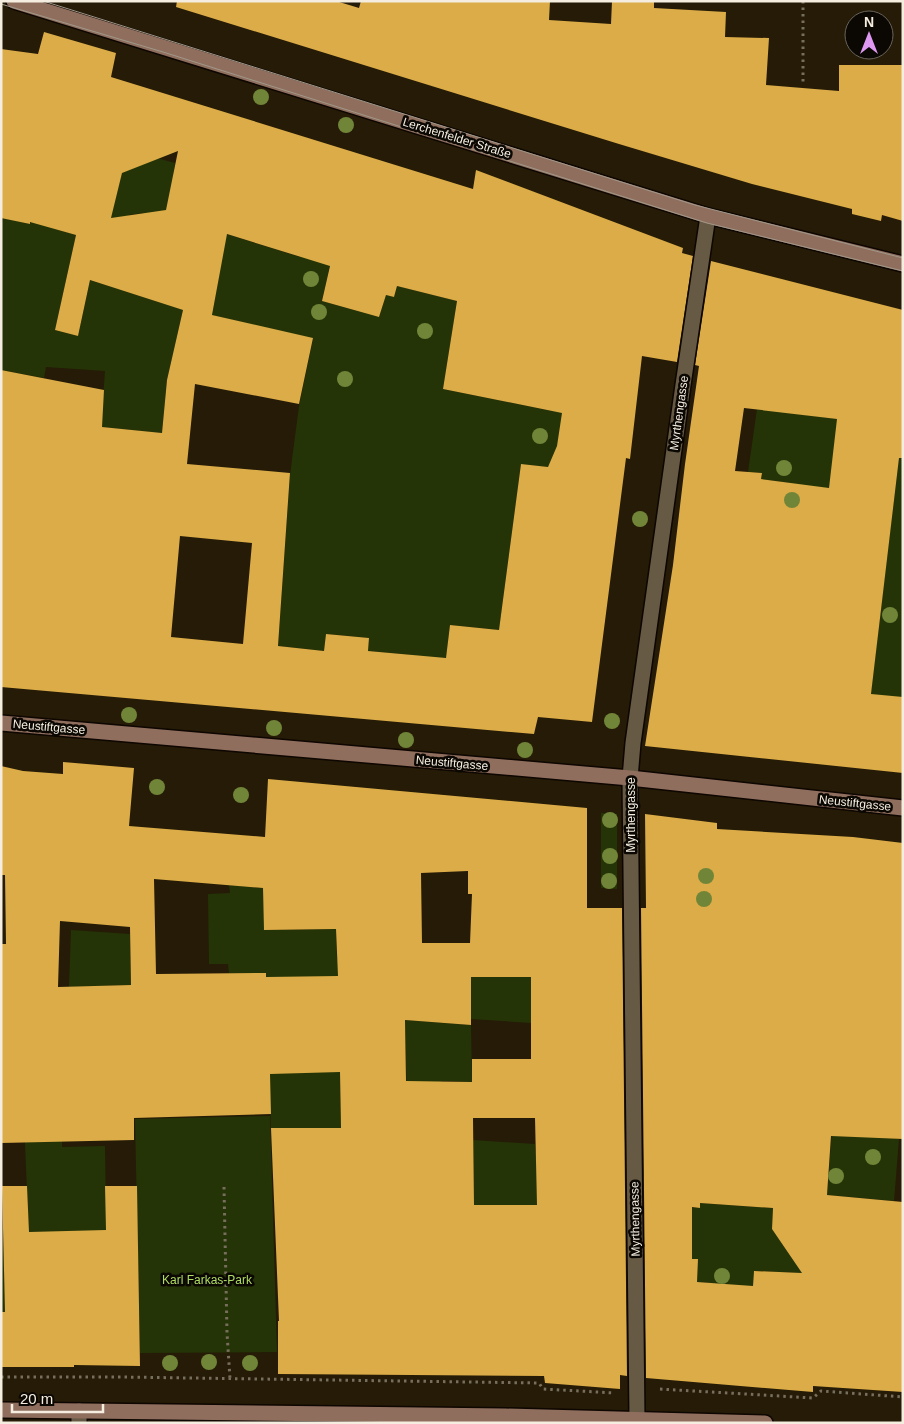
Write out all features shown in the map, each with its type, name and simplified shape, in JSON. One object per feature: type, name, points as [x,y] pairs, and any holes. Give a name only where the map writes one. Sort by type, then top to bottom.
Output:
[{"type":"main road","name":"Lerchenfelder Straße","points":[[14,1],[708,216],[903,264]]},
{"type":"main road","name":"Neustiftgasse","points":[[1,723],[630,778],[903,808]]},
{"type":"main road","points":[[1,1410],[79,1417],[637,1418],[765,1423]]},
{"type":"street","name":"Myrthengasse","points":[[637,1418],[630,778],[634,733],[708,216]]},
{"type":"path","points":[[803,1],[803,86]]},
{"type":"path","points":[[224,1186],[227,1273],[226,1333],[230,1379]]},
{"type":"path","points":[[1,1378],[539,1383],[543,1389],[630,1393],[637,1388],[812,1398],[821,1391],[903,1396]]},
{"type":"green space","points":[[59,97],[52,228],[76,235],[55,330],[78,336],[90,280],[183,310],[167,380],[162,433],[101,427],[105,371],[46,367],[44,378],[1,370],[1,230],[3,218],[30,224]]},
{"type":"green space","points":[[146,155],[175,163],[173,176],[179,178],[164,241],[154,222],[143,213],[129,215],[124,230],[109,225],[125,160]]},
{"type":"green space","points":[[342,211],[322,301],[379,317],[386,295],[394,297],[397,286],[457,301],[443,389],[552,411],[564,407],[554,468],[521,464],[499,630],[450,625],[445,669],[412,655],[368,651],[369,638],[326,634],[324,651],[278,646],[290,475],[299,406],[313,339],[212,315],[219,276],[191,270],[223,233],[300,257],[314,213]]},
{"type":"green space","points":[[757,409],[838,419],[829,490],[785,507],[789,483],[761,479],[762,473],[748,472]]},
{"type":"green space","points":[[899,458],[903,458],[903,697],[870,700]]},
{"type":"green space","points":[[601,813],[617,814],[617,889],[601,888]]},
{"type":"green space","points":[[229,885],[263,888],[265,930],[336,929],[337,959],[364,960],[364,1008],[266,977],[266,973],[229,973],[228,964],[209,964],[208,894],[230,893]]},
{"type":"green space","points":[[71,930],[130,934],[131,985],[69,987]]},
{"type":"green space","points":[[471,977],[531,977],[562,998],[531,997],[531,1023],[471,1019]]},
{"type":"green space","points":[[405,1020],[471,1025],[472,1082],[441,1081],[442,1098],[407,1109]]},
{"type":"green space","points":[[269,1071],[340,1072],[341,1128],[271,1128]]},
{"type":"green space","name":"Karl Farkas-Park","points":[[270,1116],[277,1352],[140,1353],[135,1119]]},
{"type":"green space","points":[[62,1120],[62,1147],[105,1146],[107,1276],[32,1305],[24,1121]]},
{"type":"green space","points":[[832,1129],[899,1139],[894,1201],[827,1195]]},
{"type":"green space","points":[[473,1140],[535,1144],[539,1205],[474,1205]]},
{"type":"green space","points":[[1,1195],[6,1312],[1,1312]]},
{"type":"green space","points":[[700,1203],[773,1208],[772,1229],[821,1274],[754,1271],[753,1287],[697,1282],[680,1259],[692,1207],[700,1208]]},
{"type":"building","points":[[177,1],[336,1],[359,8],[361,1],[550,1],[549,20],[611,24],[612,1],[654,1],[654,8],[726,12],[725,37],[769,38],[766,85],[839,91],[839,65],[903,65],[903,221],[882,215],[881,221],[852,214],[852,209],[752,184],[619,144],[176,7]]},
{"type":"building","points":[[44,32],[116,53],[111,77],[473,189],[476,170],[683,248],[682,253],[693,256],[677,362],[642,356],[630,459],[626,458],[592,722],[538,717],[534,734],[1,687],[1,370],[104,390],[102,427],[162,433],[167,380],[183,310],[90,280],[78,336],[55,330],[76,235],[30,222],[30,224],[1,218],[1,49],[38,54]],"holes":[[[178,151],[166,210],[111,218],[122,173]],[[227,234],[330,266],[322,301],[379,317],[386,295],[394,297],[397,286],[457,301],[443,389],[562,413],[557,446],[548,467],[521,464],[499,630],[450,625],[446,658],[368,651],[369,638],[326,634],[324,651],[278,646],[290,473],[187,464],[195,384],[299,404],[313,338],[212,315]],[[180,536],[252,543],[243,644],[171,637]]]},
{"type":"building","points":[[711,261],[903,310],[903,458],[899,458],[871,694],[903,697],[903,773],[645,746],[673,565],[699,366],[695,365]],"holes":[[[744,408],[837,419],[829,488],[761,479],[762,473],[735,471]]]},
{"type":"building","points":[[63,762],[134,768],[129,826],[265,837],[268,779],[587,808],[587,908],[622,908],[627,1376],[620,1375],[620,1389],[545,1383],[544,1376],[278,1374],[279,1321],[271,1128],[341,1128],[340,1072],[270,1074],[271,1114],[134,1118],[134,1140],[1,1143],[1,944],[6,944],[5,875],[1,875],[1,766],[23,771],[63,774]],"holes":[[[468,871],[468,894],[472,894],[470,943],[422,943],[421,873]],[[154,879],[263,888],[264,930],[336,929],[338,976],[266,977],[266,973],[156,974]],[[60,921],[130,927],[131,985],[58,987]],[[471,977],[531,977],[531,1059],[472,1059],[472,1082],[406,1081],[405,1020],[471,1025]],[[473,1118],[535,1118],[537,1205],[474,1205]]]},
{"type":"building","points":[[645,814],[717,823],[717,829],[853,837],[903,843],[903,1139],[831,1136],[827,1195],[903,1202],[903,1392],[813,1386],[813,1392],[646,1378],[641,908],[646,908]],"holes":[[[700,1203],[773,1208],[772,1229],[802,1273],[754,1271],[753,1286],[697,1282],[698,1259],[692,1259],[692,1207],[700,1208]]]},
{"type":"building","points":[[2,1186],[27,1186],[29,1232],[106,1230],[105,1186],[137,1186],[140,1366],[1,1367],[1,1312],[5,1312]]},
{"type":"tram line","points":[[43,1],[695,205],[903,258]]},
{"type":"tram line","points":[[1,4],[163,52],[707,223],[903,271]]}]
